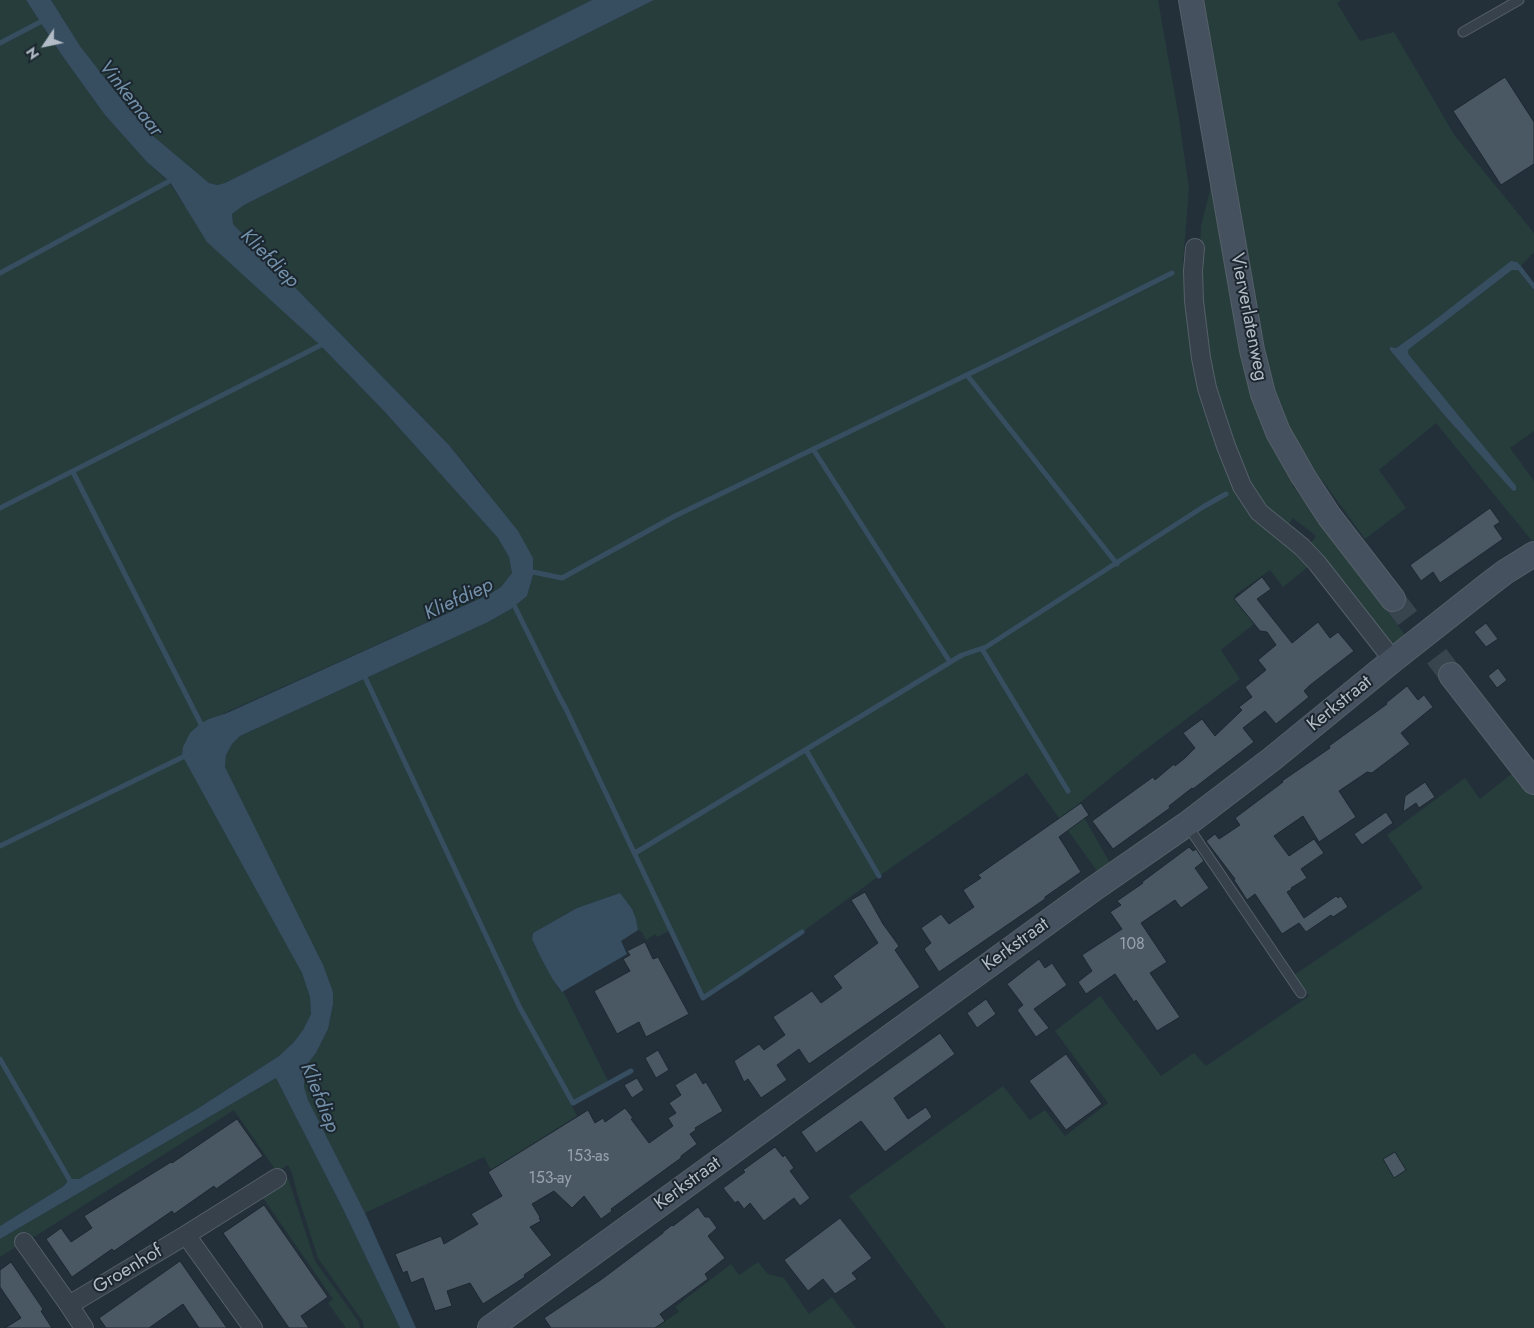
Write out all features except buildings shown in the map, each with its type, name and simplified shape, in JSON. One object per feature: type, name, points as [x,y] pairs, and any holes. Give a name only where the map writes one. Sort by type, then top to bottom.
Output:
[{"type":"street","name":"Vierverlatenweg","points":[[1191,0],[1252,350],[1263,394],[1278,432],[1303,476],[1329,516],[1393,599]]},
{"type":"street","points":[[1195,248],[1193,271],[1194,301],[1201,358],[1207,388],[1242,486],[1259,512],[1302,547],[1317,563],[1393,660]]},
{"type":"street","name":"Kerkstraat","points":[[490,1328],[1092,890],[1187,824],[1272,759],[1500,576],[1534,554]]},
{"type":"street","points":[[1451,675],[1534,782]]},
{"type":"street","name":"Groenhof","points":[[69,1305],[277,1178]]},
{"type":"street","points":[[186,1234],[253,1328]]},
{"type":"street","points":[[24,1242],[84,1328]]},
{"type":"lane","points":[[1463,32],[1519,0]]},
{"type":"lane","points":[[1187,824],[1301,993]]},
{"type":"green space","points":[[0,0],[26,0],[61,54],[105,115],[147,162],[169,182],[184,205],[384,411],[498,538],[509,557],[512,573],[501,587],[490,594],[200,724],[302,973],[310,997],[311,1014],[294,1042],[279,1056],[197,1109],[79,1179],[69,1179],[64,1186],[0,1226]]},
{"type":"green space","points":[[51,0],[592,0],[225,183],[217,185],[209,183],[153,136],[129,109],[80,46]]},
{"type":"green space","points":[[654,0],[1158,0],[1179,118],[1189,189],[1183,263],[1187,268],[1228,466],[1308,567],[1283,587],[1270,570],[1234,596],[1254,624],[1221,650],[1240,679],[1141,753],[1077,805],[1111,865],[1099,874],[1027,773],[879,876],[738,979],[703,998],[671,930],[657,937],[655,934],[646,940],[642,932],[638,930],[636,919],[620,893],[577,908],[533,933],[532,939],[541,958],[558,988],[563,991],[608,1081],[571,1104],[577,1116],[491,1170],[484,1157],[365,1213],[308,1100],[304,1088],[305,1067],[316,1053],[328,1029],[333,1004],[333,992],[225,767],[226,755],[232,744],[240,736],[488,622],[511,609],[527,596],[533,575],[533,558],[479,481],[449,445],[233,224],[232,214],[244,205]]},
{"type":"green space","points":[[1200,0],[1342,0],[1337,3],[1360,41],[1394,32],[1455,136],[1534,233],[1534,252],[1521,266],[1515,261],[1399,346],[1390,350],[1445,416],[1512,490],[1408,352],[1409,349],[1512,270],[1518,270],[1534,290],[1534,431],[1510,448],[1534,481],[1534,540],[1532,541],[1436,423],[1379,470],[1406,508],[1365,539],[1298,447],[1277,404],[1268,377]]},
{"type":"green space","points":[[1213,178],[1294,483],[1292,485],[1405,635],[1390,647],[1309,546],[1316,536],[1293,518],[1285,528],[1274,519],[1252,489],[1225,424],[1205,343],[1200,249],[1201,226]]},
{"type":"green space","points":[[1514,772],[1534,795],[1534,1328],[946,1328],[849,1196],[1003,1086],[1030,1120],[1045,1110],[1065,1136],[1108,1103],[1055,1031],[1100,996],[1161,1076],[1194,1053],[1206,1066],[1309,996],[1294,975],[1423,888],[1387,835],[1465,778],[1480,799]]},
{"type":"green space","points":[[276,1078],[343,1209],[400,1328],[364,1328],[363,1322],[318,1258],[288,1165],[277,1172],[234,1110],[34,1237],[28,1232],[15,1241],[17,1246],[0,1257],[0,1239]]},
{"type":"green space","points":[[288,1178],[315,1261],[359,1322],[360,1328],[346,1328],[328,1303],[333,1299],[261,1195]]},
{"type":"green space","points":[[758,1262],[768,1274],[784,1278],[809,1314],[832,1297],[856,1328],[655,1328],[679,1312],[675,1307],[731,1264],[739,1275]]},
{"type":"water","points":[[26,0],[51,0],[80,46],[129,109],[153,136],[209,183],[217,185],[225,183],[592,0],[654,0],[244,205],[232,214],[233,224],[449,445],[518,531],[533,558],[533,575],[527,596],[511,609],[488,622],[240,736],[232,744],[226,755],[225,767],[323,965],[333,992],[333,1004],[328,1029],[316,1053],[305,1067],[304,1087],[308,1100],[365,1213],[416,1328],[400,1328],[343,1209],[276,1078],[0,1239],[0,1226],[64,1186],[69,1179],[79,1179],[197,1109],[279,1056],[294,1042],[311,1014],[310,997],[302,973],[182,755],[183,747],[190,733],[209,719],[227,713],[490,594],[501,587],[512,573],[509,557],[498,538],[384,411],[320,345],[207,242],[170,182],[147,162],[105,115],[61,54]]},
{"type":"water","points":[[1511,261],[1517,262],[1521,266],[1534,283],[1534,290],[1518,270],[1512,270],[1409,349],[1408,352],[1516,486],[1514,491],[1445,416],[1390,350],[1390,347],[1396,348],[1431,323]]},
{"type":"water","points":[[620,893],[632,909],[638,930],[621,941],[627,954],[562,992],[541,958],[532,939],[533,933],[577,908]]},
{"type":"waterway","points":[[0,43],[46,19]]},
{"type":"waterway","points":[[0,273],[175,178]]},
{"type":"waterway","points":[[528,571],[562,578],[675,516],[1006,356],[1172,273]]},
{"type":"waterway","points":[[0,508],[325,343]]},
{"type":"waterway","points":[[967,375],[1117,564]]},
{"type":"waterway","points":[[813,449],[950,662]]},
{"type":"waterway","points":[[73,472],[203,728]]},
{"type":"waterway","points":[[635,853],[962,655],[986,647],[1226,494]]},
{"type":"waterway","points":[[512,601],[566,709],[703,998],[802,932]]},
{"type":"waterway","points":[[982,649],[1068,791]]},
{"type":"waterway","points":[[364,675],[520,1008],[573,1103],[631,1071]]},
{"type":"waterway","points":[[806,750],[879,876]]},
{"type":"waterway","points":[[0,846],[189,754]]},
{"type":"waterway","points":[[0,1059],[69,1179]]},
{"type":"tunnel","points":[[1393,599],[1451,675]]},
{"type":"water label","name":"Vinkemaar","points":[[130,99]]},
{"type":"water label","name":"Kliefdiep","points":[[269,259]]},
{"type":"water label","name":"Kliefdiep","points":[[459,600]]},
{"type":"water label","name":"Kliefdiep","points":[[319,1098]]}]
